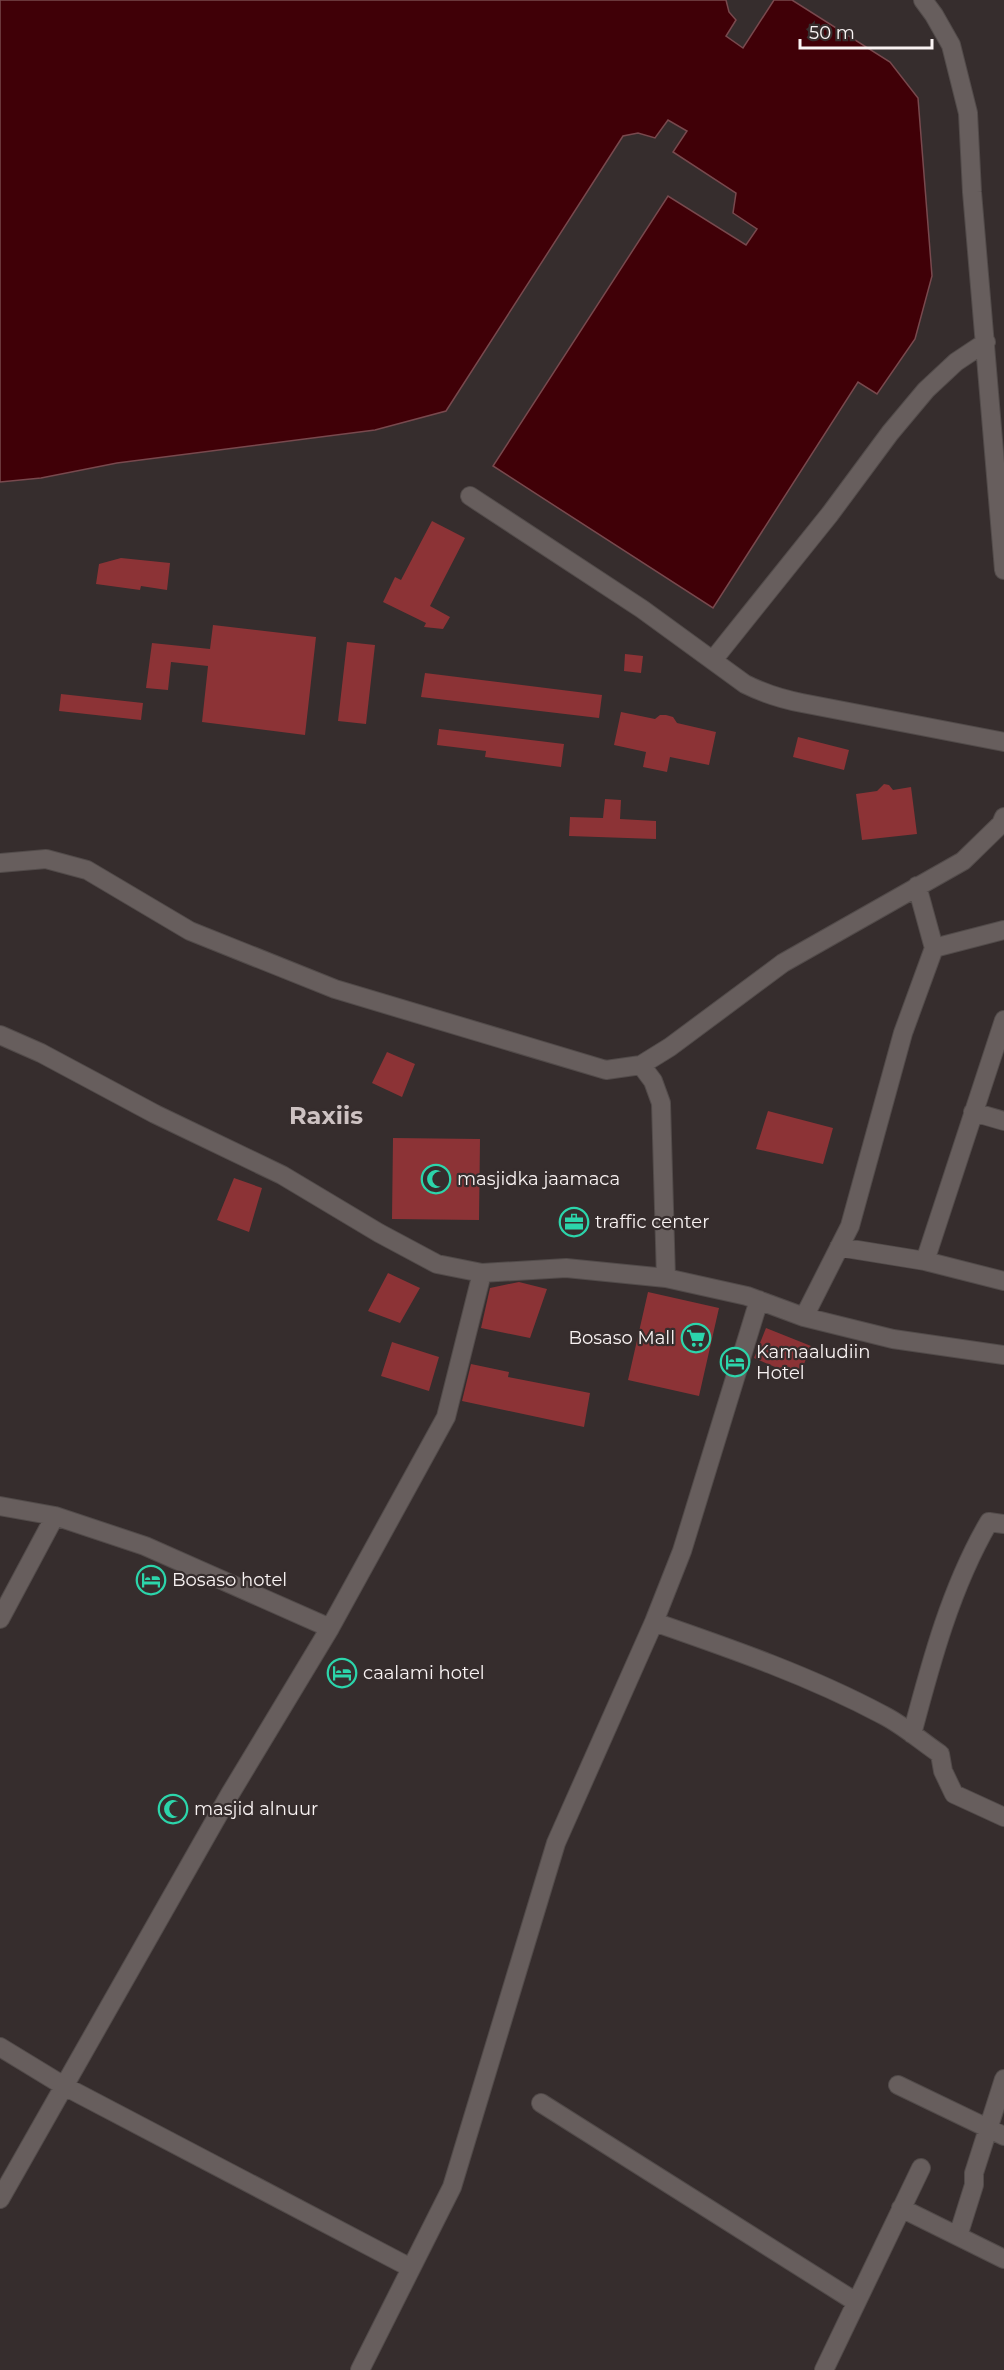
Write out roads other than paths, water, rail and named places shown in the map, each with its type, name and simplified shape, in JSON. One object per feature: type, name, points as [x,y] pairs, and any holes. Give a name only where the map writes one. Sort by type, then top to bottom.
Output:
[{"type":"street","points":[[923,0],[951,45],[968,113],[972,192],[1004,570]]},
{"type":"street","points":[[713,660],[926,390],[956,362],[986,342]]},
{"type":"street","points":[[470,496],[642,609],[745,684],[776,698],[1004,742]]},
{"type":"street","points":[[0,862],[46,859],[87,870],[190,931],[335,989],[606,1070],[641,1065],[670,1047],[783,963],[963,861],[1001,824],[1004,817]]},
{"type":"street","points":[[804,1317],[850,1226],[903,1034],[934,948],[917,886]]},
{"type":"street","points":[[934,948],[1004,930]]},
{"type":"street","points":[[925,1262],[973,1112],[998,1055],[1004,1020]]},
{"type":"street","points":[[0,1035],[41,1053],[155,1114],[282,1175],[437,1264],[482,1273],[566,1268],[666,1278],[759,1300],[804,1317],[893,1338],[1004,1355]]},
{"type":"street","points":[[641,1065],[653,1081],[661,1103],[666,1278]]},
{"type":"street","points":[[973,1112],[1004,1121]]},
{"type":"street","points":[[839,1247],[925,1262],[1004,1281]]},
{"type":"street","points":[[0,2199],[230,1794],[330,1628],[446,1417],[482,1273]]},
{"type":"street","points":[[360,2370],[452,2187],[556,1843],[654,1622],[682,1551],[759,1300]]},
{"type":"street","points":[[0,1506],[55,1516],[146,1546],[330,1628]]},
{"type":"street","points":[[0,1618],[55,1516]]},
{"type":"street","points":[[912,1734],[947,1615],[975,1546],[989,1522],[1004,1524]]},
{"type":"street","points":[[654,1622],[790,1672],[884,1716],[940,1754],[943,1771],[954,1794],[1004,1817]]},
{"type":"street","points":[[0,2047],[64,2086],[411,2268]]},
{"type":"street","points":[[958,2236],[974,2185],[974,2173],[996,2132],[1004,2079]]},
{"type":"street","points":[[898,2085],[996,2132]]},
{"type":"street","points":[[541,2103],[856,2302]]},
{"type":"street","points":[[824,2370],[921,2168]]},
{"type":"street","points":[[902,2208],[1004,2259]]},
{"type":"place","name":"masjidka jaamaca","points":[[436,1179]]},
{"type":"place","name":"traffic center","points":[[574,1222]]},
{"type":"place","name":"Bosaso Mall","points":[[696,1338]]},
{"type":"place","name":"Kamaaludiin Hotel","points":[[735,1362]]},
{"type":"place","name":"Bosaso hotel","points":[[151,1580]]},
{"type":"place","name":"caalami hotel","points":[[342,1673]]},
{"type":"place","name":"masjid alnuur","points":[[173,1809]]},
{"type":"district","name":"Raxiis","points":[[326,1116]]}]
